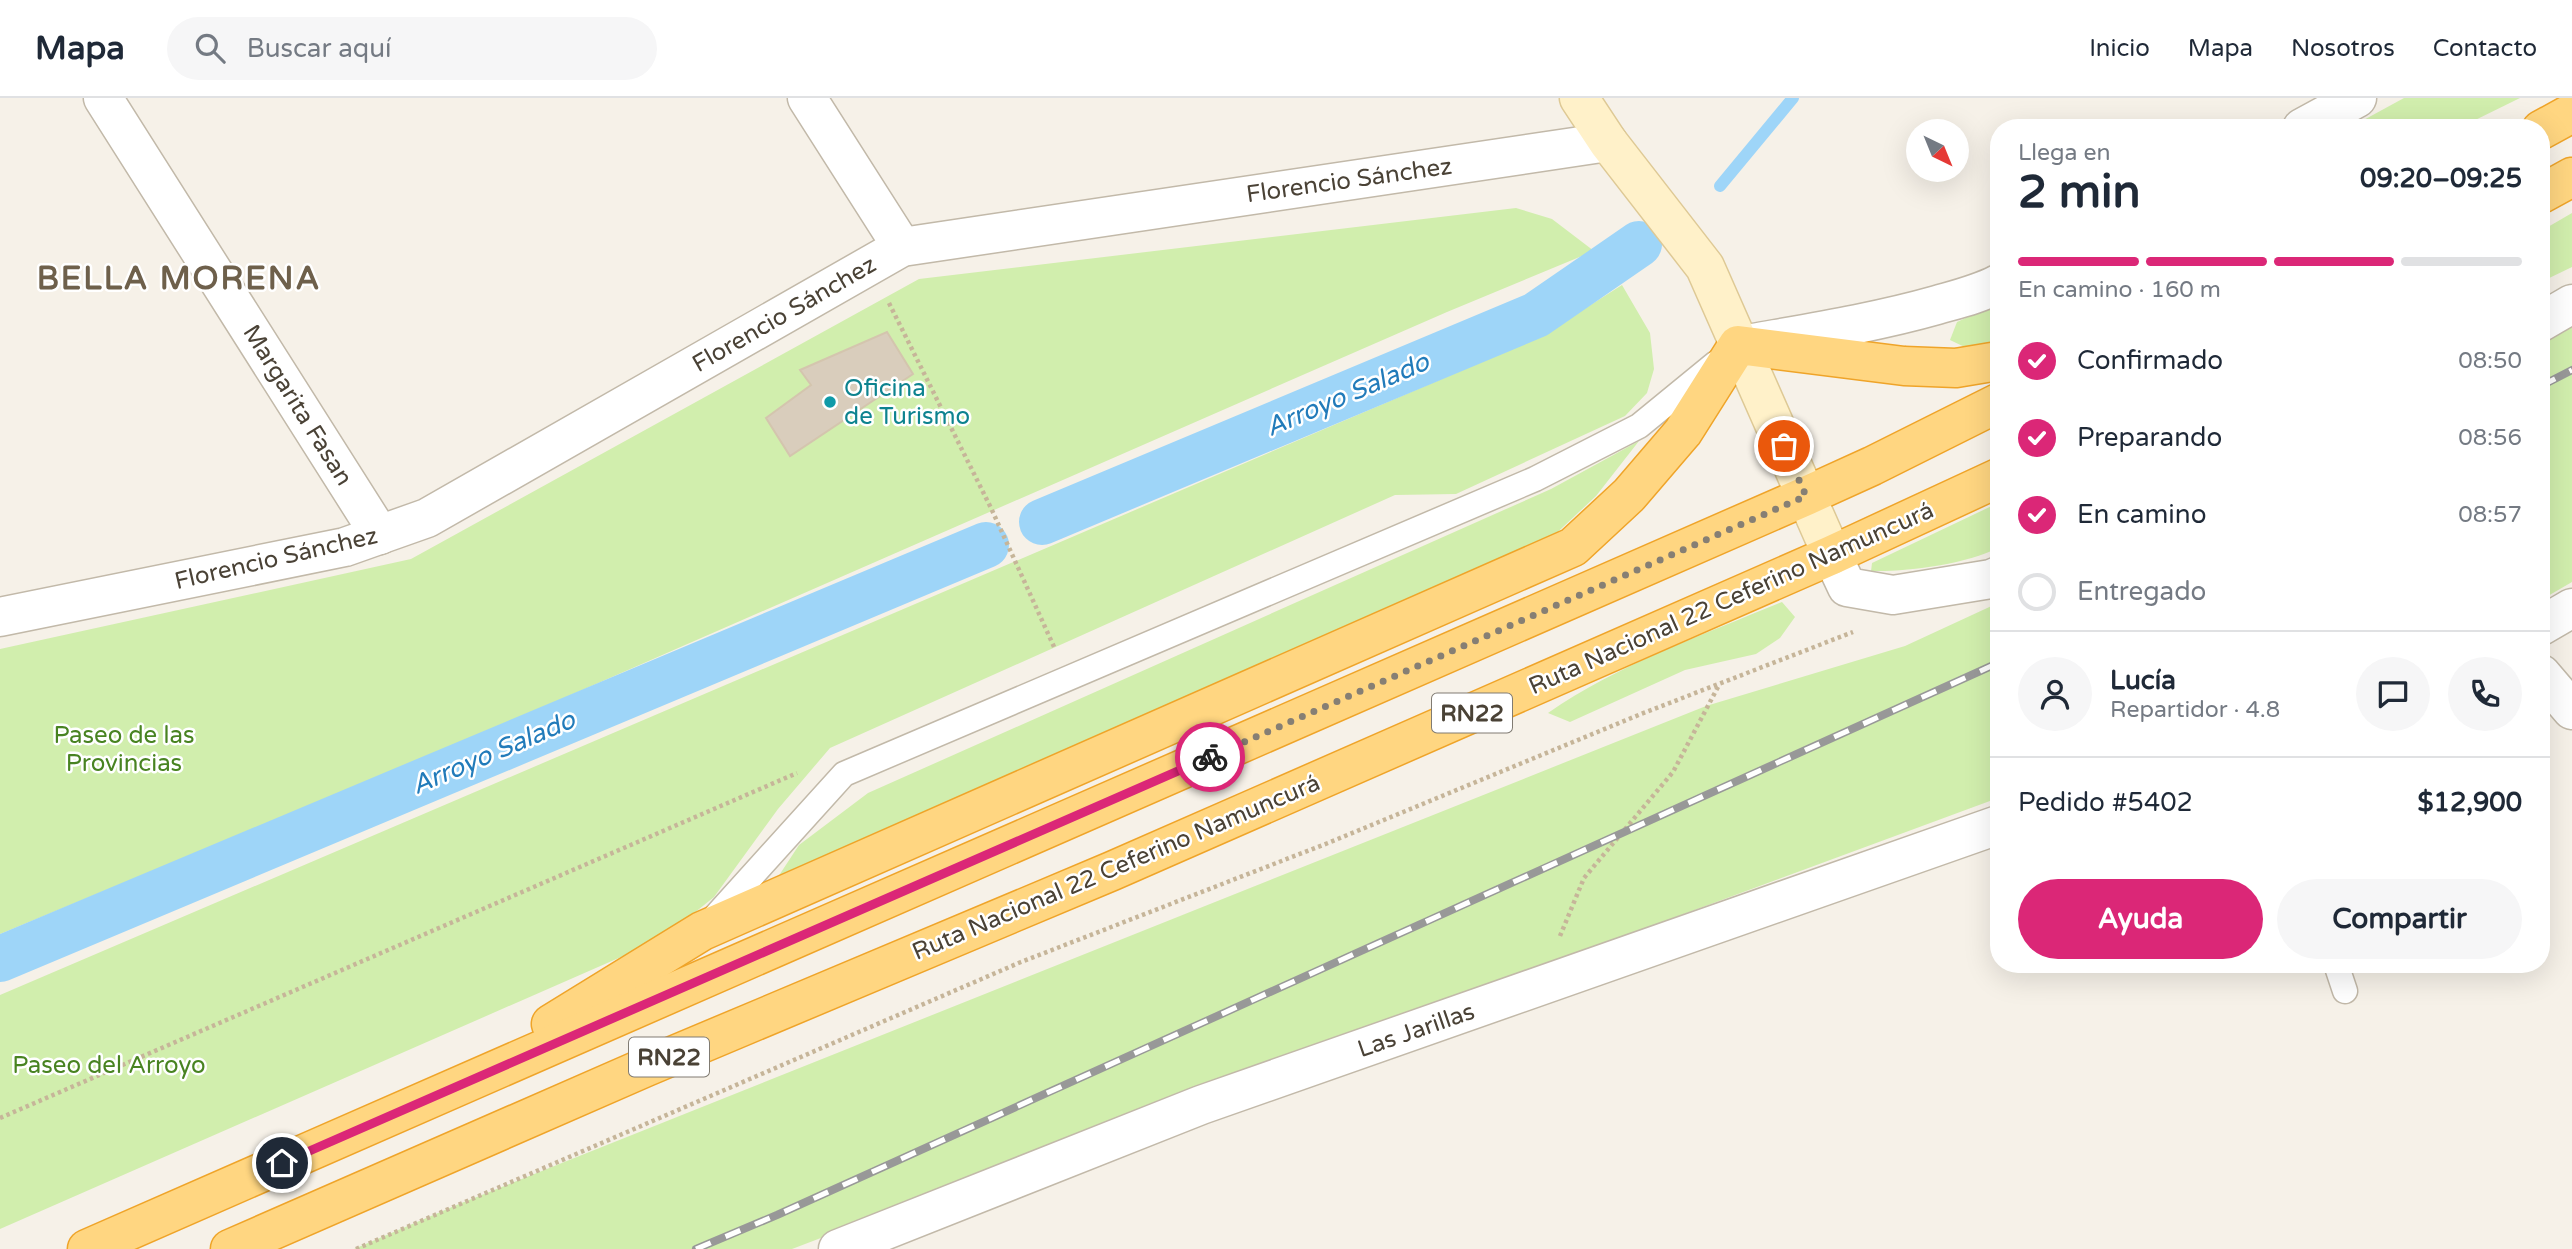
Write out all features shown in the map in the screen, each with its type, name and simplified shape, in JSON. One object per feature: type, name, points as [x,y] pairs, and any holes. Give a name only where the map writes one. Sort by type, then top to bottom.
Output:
[{"type":"highway","points":[[2550,125],[2572,113]]},
{"type":"highway","points":[[2550,189],[2572,177]]},
{"type":"highway","points":[[429,1099],[702,931],[1573,547],[1629,495],[1683,432],[1738,345],[1904,366],[1956,368],[1990,362]]},
{"type":"highway","name":"RN22","points":[[87,1249],[1806,496],[1990,407]]},
{"type":"highway","name":"Ruta Nacional 22 Ceferino Namuncurá","points":[[230,1249],[658,1061],[1112,871],[1832,555],[1990,482]]},
{"type":"main road","points":[[1579,98],[1608,142],[1705,267],[1832,555]]},
{"type":"street","name":"Margarita Fasan","points":[[103,98],[380,535]]},
{"type":"street","points":[[807,98],[886,256]]},
{"type":"street","points":[[2318,119],[2357,98]]},
{"type":"street","name":"Florencio Sánchez","points":[[0,617],[345,547],[427,518],[886,256],[1608,142]]},
{"type":"street","points":[[1738,345],[1912,312],[1990,288]]},
{"type":"street","points":[[2550,317],[2572,304]]},
{"type":"street","points":[[1832,555],[1847,587],[1893,595],[1990,579]]},
{"type":"street","points":[[2550,620],[2572,608]]},
{"type":"street","points":[[2550,684],[2572,710]]},
{"type":"street","name":"Las Jarillas","points":[[838,1249],[1201,1105],[1990,827]]},
{"type":"lane","points":[[702,931],[844,774],[1535,479],[1639,426],[1738,345]]},
{"type":"lane","points":[[2339,973],[2345,991]]},
{"type":"path","points":[[886,256],[991,508],[1067,677]]},
{"type":"path","points":[[356,1249],[1021,962],[1328,843],[1719,684],[1862,629]]},
{"type":"path","points":[[1552,982],[1558,940],[1584,878],[1673,772],[1719,684]]},
{"type":"path","points":[[0,1118],[794,773],[844,774]]},
{"type":"green space","points":[[2404,98],[2520,98],[2477,119],[2366,119]]},
{"type":"green space","name":"Paseo de las Provincias","points":[[1516,208],[1552,219],[1594,251],[1447,312],[445,750],[0,934],[0,649],[411,559],[919,279]]},
{"type":"green space","points":[[2572,213],[2572,267],[2550,278],[2550,226]]},
{"type":"green space","name":"Paseo del Arroyo","points":[[1622,285],[1650,333],[1654,369],[1647,393],[1625,416],[1456,494],[1395,495],[830,748],[778,809],[714,897],[662,939],[0,1229],[0,995],[1540,337]]},
{"type":"green space","points":[[1990,307],[1990,345],[1973,351],[1950,340],[1957,322]]},
{"type":"green space","points":[[2572,315],[2572,582],[2550,595],[2550,327]]},
{"type":"green space","points":[[1639,441],[1596,496],[1547,542],[776,880],[799,845],[868,793],[1551,489]]},
{"type":"green space","points":[[1990,507],[1990,552],[1936,566],[1902,570],[1871,571],[1872,563]]},
{"type":"green space","points":[[1782,602],[1795,617],[1780,638],[1756,654],[1685,670],[1570,722],[1548,713],[1632,665]]},
{"type":"green space","points":[[1990,607],[1990,801],[1232,1081],[792,1249],[354,1249],[459,1204],[1706,706],[1905,646]]},
{"type":"building","name":"Oficina de Turismo","points":[[887,332],[913,374],[790,456],[766,418],[811,385],[800,370]]},
{"type":"waterway","name":"Arroyo Salado","points":[[1720,186],[1793,98]]},
{"type":"waterway","name":"Arroyo Salado","points":[[1042,522],[1536,315],[1639,244]]},
{"type":"waterway","name":"Arroyo Salado","points":[[0,959],[986,545]]},
{"type":"railway","points":[[2550,381],[2572,370]]},
{"type":"railway","points":[[696,1249],[777,1215],[1990,667]]},
{"type":"way so far","points":[[1210,757],[1806,496],[1784,446]]},
{"type":"place","name":"Oficina de Turismo","points":[[830,402]]},
{"type":"district","name":"BELLA MORENA","points":[[179,278]]},
{"type":"route","points":[[282,1163],[1210,757]]}]
